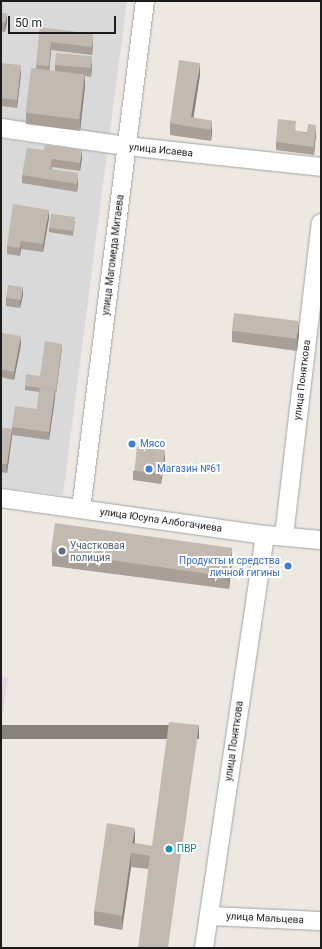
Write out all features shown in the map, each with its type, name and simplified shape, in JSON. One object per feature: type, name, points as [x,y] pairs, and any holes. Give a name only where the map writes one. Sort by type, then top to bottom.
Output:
[{"type":"street","name":"улица Магомеда Митаева","points":[[81,509],[145,1]]},
{"type":"street","name":"улица Исаева","points":[[1,128],[126,146],[321,167]]},
{"type":"street","name":"улица Поняткова","points":[[284,536],[321,223]]},
{"type":"street","name":"улица Юсупа Албогачиева","points":[[1,498],[265,535],[321,540]]},
{"type":"street","name":"улица Поняткова","points":[[204,948],[265,535]]},
{"type":"street","name":"улица Мальцева","points":[[208,916],[321,921]]},
{"type":"shaded area","points":[[1,1],[127,1],[109,138],[1,123]]},
{"type":"shaded area","points":[[1,139],[107,153],[63,495],[1,487]]},
{"type":"shaded area","points":[[1,677],[8,678],[1,724]]},
{"type":"building","points":[[1,12],[7,14],[5,23],[1,23]]},
{"type":"building","points":[[40,27],[93,34],[92,47],[51,42],[49,66],[36,65]]},
{"type":"building","points":[[56,53],[92,56],[91,68],[55,65]]},
{"type":"building","points":[[179,60],[200,63],[191,117],[212,121],[211,130],[170,123]]},
{"type":"building","points":[[1,63],[21,65],[17,100],[1,98]]},
{"type":"building","points":[[31,68],[85,75],[79,119],[26,113]]},
{"type":"building","points":[[278,119],[296,121],[295,131],[307,133],[308,124],[316,125],[314,147],[276,142]]},
{"type":"building","points":[[45,144],[82,150],[80,163],[52,159],[50,169],[78,173],[77,184],[22,175],[27,148],[44,150]]},
{"type":"building","points":[[13,204],[49,210],[43,244],[21,241],[20,248],[7,246]]},
{"type":"building","points":[[51,214],[75,217],[73,231],[49,228]]},
{"type":"building","points":[[8,285],[23,287],[21,300],[6,298]]},
{"type":"building","points":[[234,313],[299,321],[296,339],[232,331]]},
{"type":"building","points":[[1,333],[21,336],[14,372],[1,369]]},
{"type":"building","points":[[45,341],[62,344],[56,390],[25,386],[26,374],[40,376]]},
{"type":"building","points":[[40,388],[55,390],[49,432],[12,427],[15,406],[37,409]]},
{"type":"building","points":[[1,428],[12,429],[7,464],[1,464]]},
{"type":"building","name":"Магазин №61","points":[[137,447],[165,450],[162,474],[134,471]]},
{"type":"building","points":[[55,523],[232,548],[228,577],[51,552]]},
{"type":"building","name":"ПВР","points":[[169,722],[199,725],[168,948],[138,948],[150,856],[131,853],[122,916],[94,911],[107,823],[135,828],[132,843],[152,846]]},
{"type":"place","name":"Мясо","points":[[132,444]]},
{"type":"place","name":"Магазин №61","points":[[149,469]]},
{"type":"place","name":"Участковая полиция","points":[[62,551]]},
{"type":"place","name":"Продукты и средства личной гигины","points":[[288,566]]},
{"type":"place","name":"ПВР","points":[[169,849]]}]
